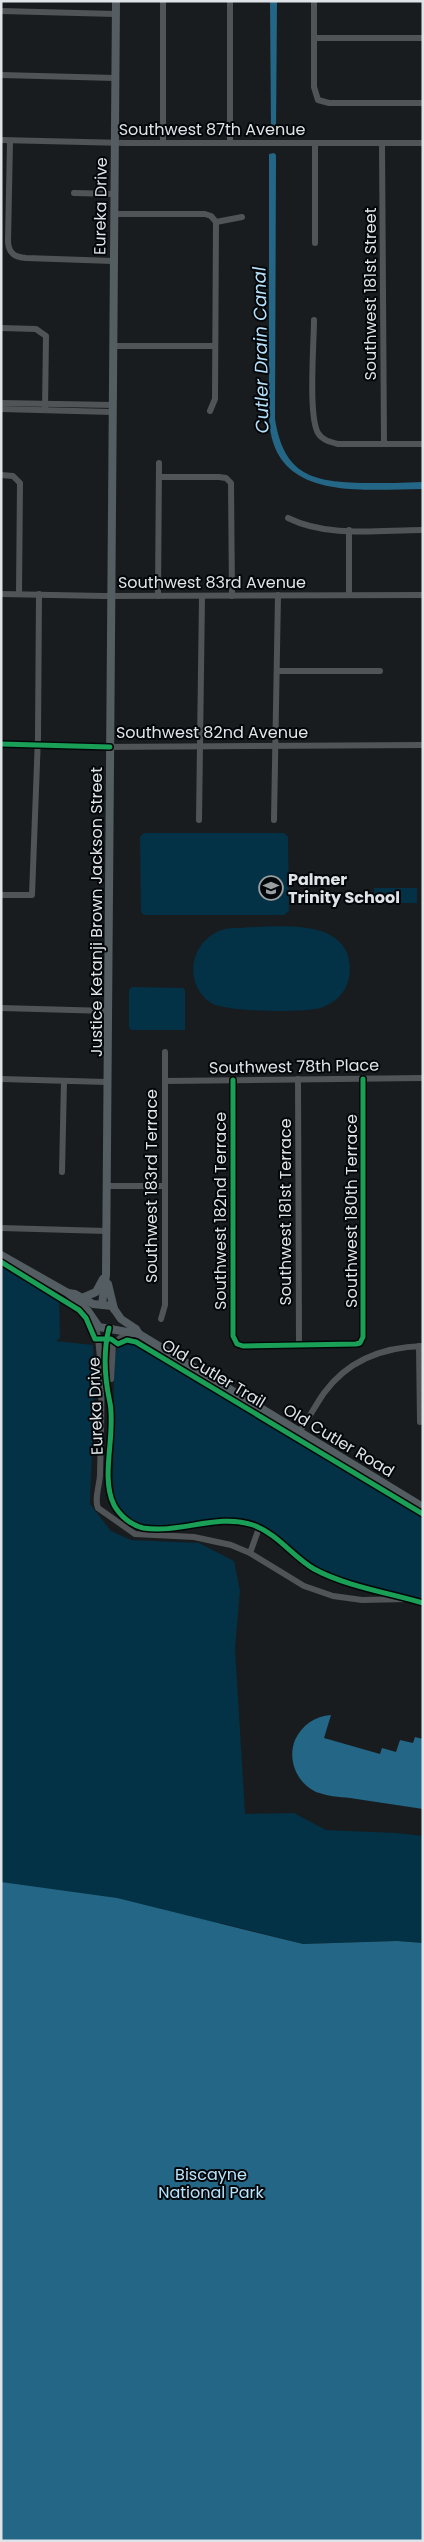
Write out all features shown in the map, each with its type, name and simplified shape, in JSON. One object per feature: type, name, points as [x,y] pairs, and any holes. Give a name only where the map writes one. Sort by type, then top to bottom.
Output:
[{"type":"main road","name":"Eureka Drive","points":[[113,409],[116,1]]},
{"type":"main road","name":"Justice Ketanji Brown Jackson Street","points":[[101,1305],[106,1275],[113,409]]},
{"type":"main road","points":[[1,1255],[68,1293],[101,1305],[109,1305],[115,1310],[116,1319],[109,1328],[103,1328],[68,1293]]},
{"type":"main road","name":"Justice Ketanji Brown Jackson Street","points":[[106,1275],[115,1310]]},
{"type":"main road","points":[[82,1298],[96,1292],[106,1275]]},
{"type":"main road","points":[[95,1322],[95,1312],[101,1305]]},
{"type":"main road","name":"Old Cutler Road","points":[[115,1310],[136,1334],[423,1507]]},
{"type":"main road","name":"Old Cutler Road","points":[[109,1328],[136,1334]]},
{"type":"street","points":[[162,143],[163,1]]},
{"type":"street","points":[[230,1],[230,143]]},
{"type":"street","points":[[314,1],[314,90],[318,100],[332,103],[423,103]]},
{"type":"street","points":[[1,12],[116,14]]},
{"type":"street","points":[[314,38],[423,38]]},
{"type":"street","points":[[1,75],[115,78]]},
{"type":"street","name":"Southwest 87th Avenue","points":[[1,140],[115,143],[423,143]]},
{"type":"street","points":[[10,141],[8,246],[13,255],[26,258],[114,261]]},
{"type":"street","points":[[315,143],[315,243]]},
{"type":"street","name":"Southwest 181st Street","points":[[382,143],[384,444]]},
{"type":"street","points":[[74,193],[114,194]]},
{"type":"street","points":[[114,214],[205,214],[211,216],[216,222],[215,399],[210,411]]},
{"type":"street","points":[[216,222],[242,216]]},
{"type":"street","points":[[314,320],[314,417],[317,431],[323,438],[332,443],[423,444]]},
{"type":"street","points":[[1,328],[36,329],[43,332],[47,341],[46,407]]},
{"type":"street","points":[[113,346],[215,346]]},
{"type":"street","points":[[1,403],[46,407],[113,409]]},
{"type":"street","points":[[1,409],[46,407]]},
{"type":"street","points":[[158,596],[159,463]]},
{"type":"street","points":[[1,474],[17,478],[20,488],[19,594]]},
{"type":"street","points":[[159,477],[219,477],[229,480],[233,490],[232,596]]},
{"type":"street","points":[[288,518],[308,526],[349,530],[423,530]]},
{"type":"street","points":[[349,530],[349,595]]},
{"type":"street","name":"Southwest 83rd Avenue","points":[[1,594],[111,596],[423,595]]},
{"type":"street","points":[[1,894],[32,895],[37,745],[39,594]]},
{"type":"street","points":[[274,820],[278,595]]},
{"type":"street","points":[[199,820],[202,596]]},
{"type":"street","points":[[277,671],[380,672]]},
{"type":"street","name":"Southwest 82nd Avenue","points":[[1,744],[110,747],[423,745]]},
{"type":"street","points":[[1,1008],[108,1011]]},
{"type":"street","name":"Southwest 183rd Terrace","points":[[160,1320],[165,1305],[165,1052]]},
{"type":"street","name":"Southwest 78th Place","points":[[165,1081],[423,1078]]},
{"type":"street","points":[[1,1079],[107,1082]]},
{"type":"street","name":"Southwest 181st Terrace","points":[[298,1079],[299,1345]]},
{"type":"street","name":"Southwest 180th Terrace","points":[[299,1345],[360,1343],[364,1334],[363,1079]]},
{"type":"street","name":"Southwest 182nd Terrace","points":[[233,1080],[232,1333],[235,1342],[243,1346],[299,1345]]},
{"type":"street","points":[[62,1172],[64,1081]]},
{"type":"street","points":[[106,1186],[165,1186]]},
{"type":"street","points":[[1,1228],[106,1231]]},
{"type":"street","name":"Eureka Drive","points":[[95,1322],[99,1339],[100,1472],[96,1502],[98,1508],[133,1533]]},
{"type":"street","name":"Eureka Drive","points":[[109,1328],[106,1352],[110,1402],[110,1482],[115,1506]]},
{"type":"street","points":[[110,1402],[112,1348],[117,1339],[136,1334]]},
{"type":"street","points":[[299,1432],[325,1392],[347,1370],[364,1358],[384,1351],[421,1346],[420,1422]]},
{"type":"street","points":[[107,1513],[115,1506],[124,1518],[136,1526],[154,1528],[230,1521],[259,1528],[275,1536],[315,1569],[423,1603]]},
{"type":"street","points":[[198,1538],[200,1524]]},
{"type":"street","points":[[136,1526],[133,1533],[147,1536],[178,1536],[224,1543],[250,1553],[290,1578],[318,1591],[350,1599],[408,1599]]},
{"type":"street","points":[[178,1526],[178,1536]]},
{"type":"street","points":[[250,1553],[259,1528]]},
{"type":"street","points":[[378,1600],[380,1591]]},
{"type":"green space","points":[[144,833],[284,833],[288,837],[289,911],[284,915],[144,915],[141,912],[140,837]]},
{"type":"green space","points":[[374,888],[417,888],[417,903],[374,903]]},
{"type":"green space","points":[[279,926],[313,929],[327,933],[339,941],[347,953],[350,970],[346,987],[332,1003],[311,1010],[247,1010],[211,1003],[201,993],[195,982],[193,970],[195,958],[200,947],[208,938],[219,931],[232,928]]},
{"type":"green space","points":[[132,987],[183,988],[185,990],[185,1030],[131,1030],[129,1027],[129,990]]},
{"type":"green space","name":"Biscayne National Park","points":[[1,1267],[59,1300],[60,1338],[56,1341],[93,1345],[94,1397],[90,1504],[111,1531],[131,1540],[199,1543],[234,1561],[240,1591],[235,1648],[245,1814],[294,1813],[326,1830],[423,1836],[423,1943],[397,1941],[303,1944],[220,1923],[423,2541],[1,2541]]},
{"type":"green space","points":[[131,1341],[423,1515],[423,1599],[352,1580],[314,1565],[271,1530],[252,1520],[227,1518],[170,1526],[152,1526],[136,1523],[123,1515],[115,1501],[113,1482],[114,1361],[120,1344]]},
{"type":"shaded area","points":[[270,1],[277,1],[276,131],[273,134],[271,129]]},
{"type":"shaded area","name":"Cutler Drain Canal","points":[[274,153],[276,155],[275,419],[279,438],[294,464],[304,472],[316,477],[330,481],[347,482],[423,482],[423,489],[348,489],[324,485],[303,477],[285,464],[274,444],[269,416],[269,154]]},
{"type":"shaded area","points":[[331,1715],[324,1738],[380,1754],[382,1748],[396,1752],[400,1740],[413,1743],[415,1737],[423,1739],[423,1809],[324,1794],[316,1792],[304,1783],[295,1770],[293,1763],[292,1755],[295,1740],[301,1730],[314,1719]]},
{"type":"shaded area","name":"Biscayne National Park","points":[[1,1882],[117,1898],[303,1944],[397,1941],[423,1943],[423,2541],[1,2541]]},
{"type":"cycle path","points":[[1,744],[110,747]]},
{"type":"cycle path","points":[[233,1080],[233,1336],[237,1344],[243,1346],[356,1344],[360,1343],[363,1337],[363,1079]]},
{"type":"cycle path","name":"Old Cutler Trail","points":[[1,1262],[79,1310],[86,1318],[95,1339],[111,1339],[118,1344],[127,1340],[136,1342],[423,1514]]},
{"type":"cycle path","points":[[109,1328],[105,1356],[111,1415],[108,1482],[114,1505],[126,1520],[143,1528],[157,1529],[226,1521],[253,1525],[277,1539],[306,1564],[326,1575],[353,1585],[423,1603]]},
{"type":"place","name":"Palmer Trinity School","points":[[271,888]]}]
